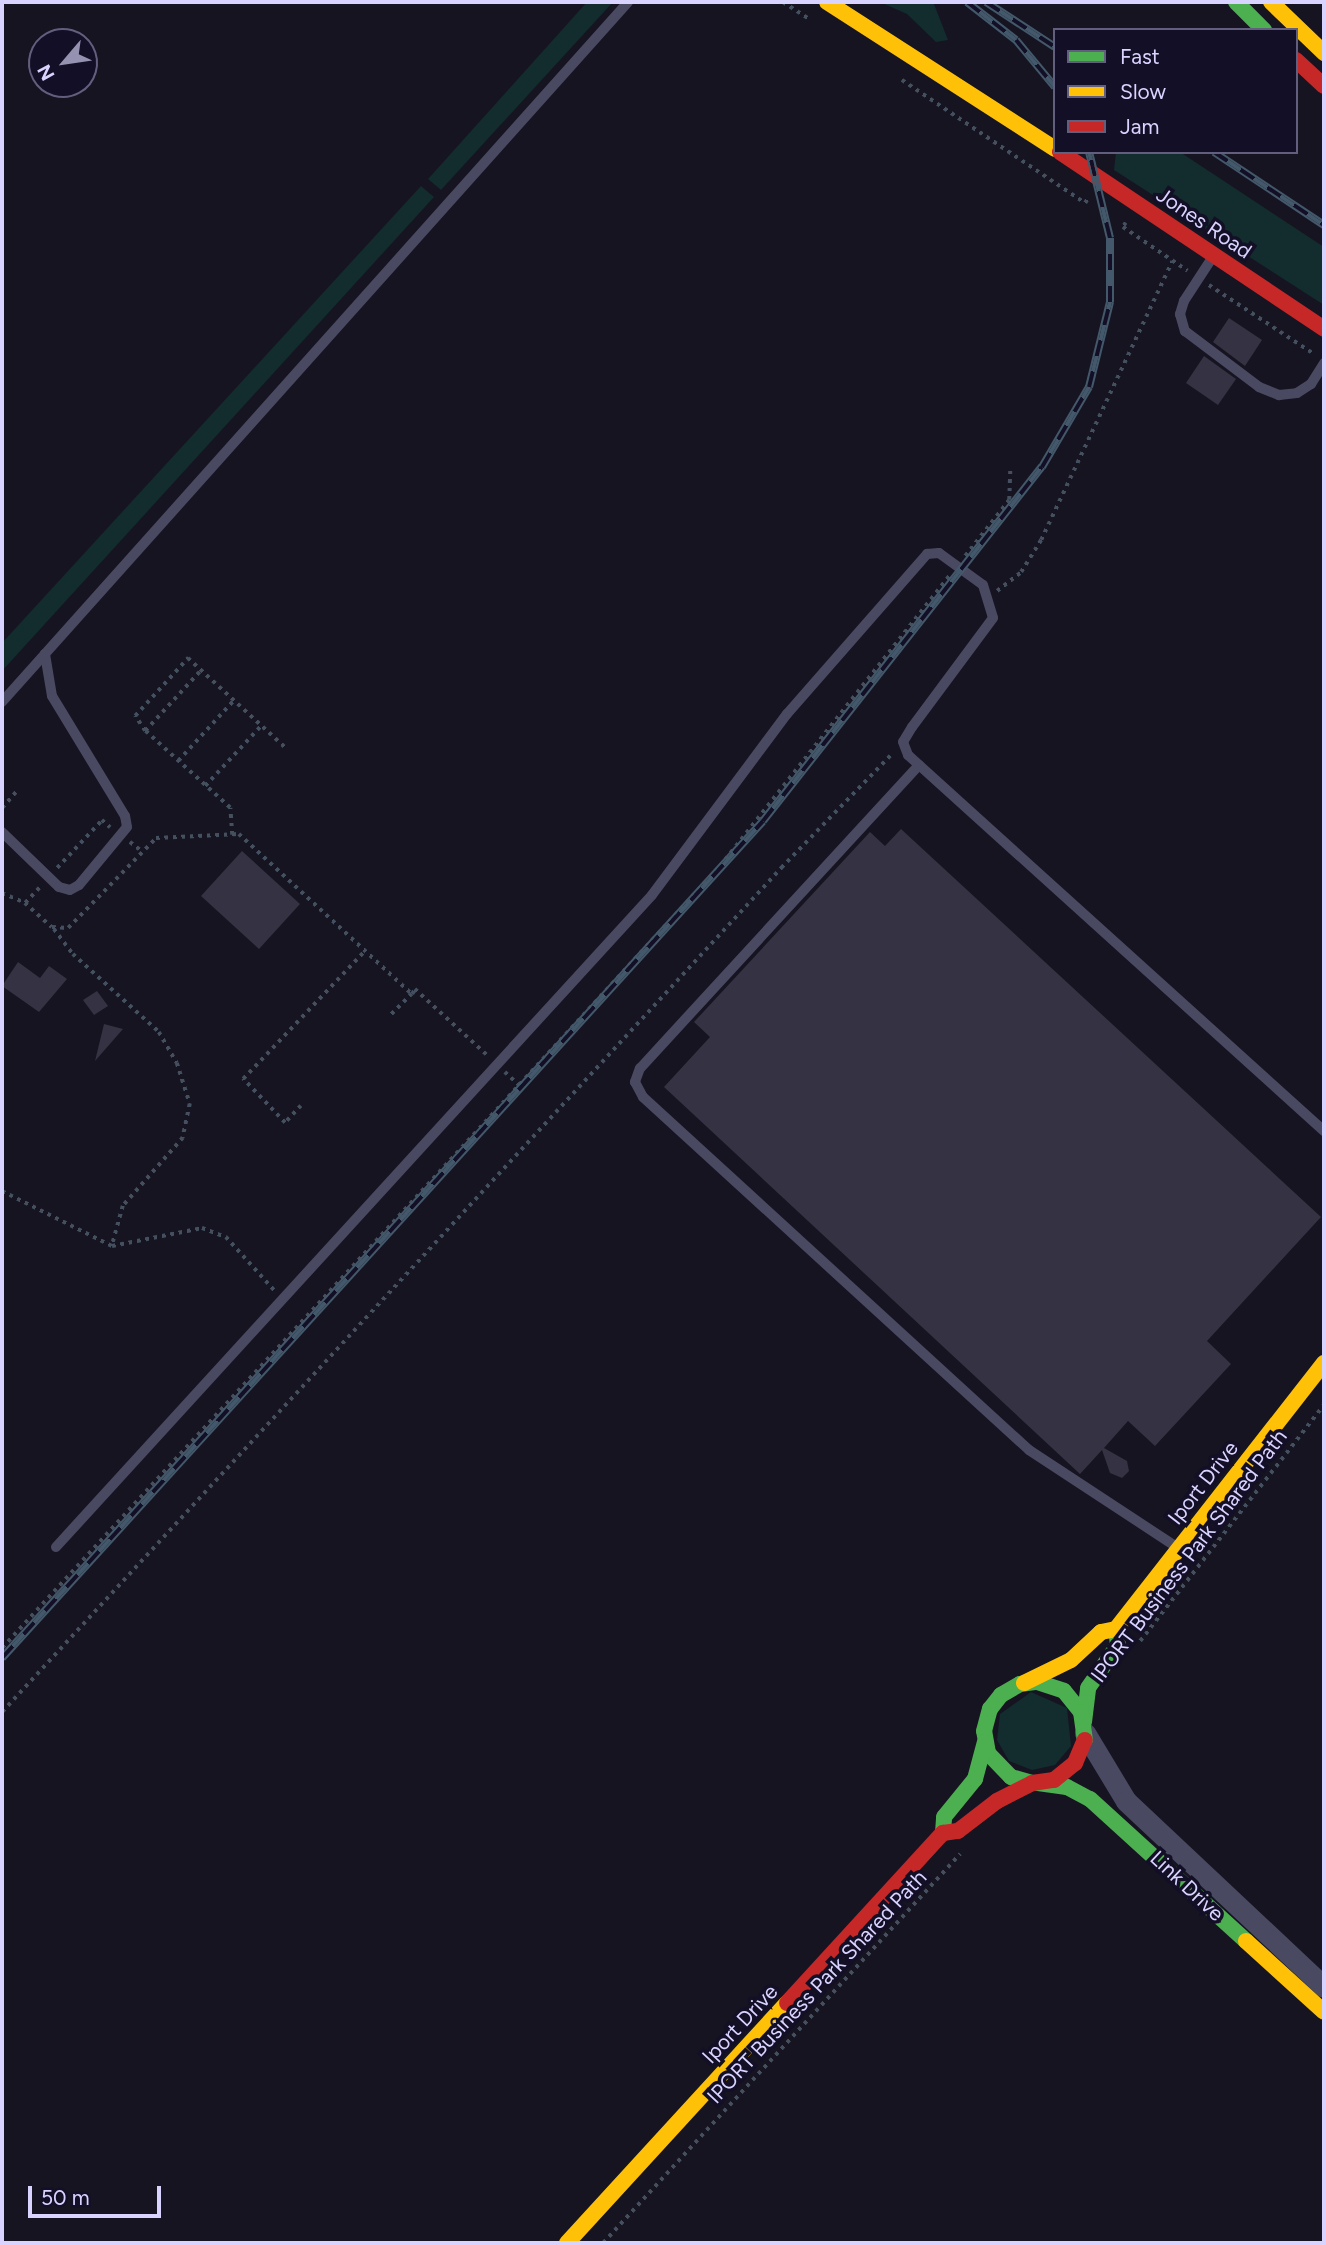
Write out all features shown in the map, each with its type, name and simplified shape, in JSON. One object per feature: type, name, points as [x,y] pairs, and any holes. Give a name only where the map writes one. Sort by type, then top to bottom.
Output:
[{"type":"main road","points":[[827,2],[1053,148]]},
{"type":"main road","points":[[1236,2],[1262,28]]},
{"type":"main road","points":[[1271,2],[1324,53]]},
{"type":"main road","points":[[1298,62],[1324,86]]},
{"type":"main road","name":"Jones Road","points":[[1063,154],[1324,329]]},
{"type":"main road","name":"Iport Drive","points":[[1020,1684],[1071,1660],[1101,1632],[1116,1629],[1324,1363]]},
{"type":"main road","name":"Iport Drive","points":[[1085,1728],[1088,1688],[1118,1646],[1116,1629]]},
{"type":"main road","points":[[1043,1683],[1059,1688],[1075,1703],[1085,1728],[1081,1754],[1072,1768],[1054,1780],[1035,1783],[1002,1771],[985,1742],[985,1725],[993,1704],[1020,1684],[1043,1683]]},
{"type":"main road","name":"Iport Drive","points":[[567,2243],[943,1833],[944,1817],[975,1779],[985,1742]]},
{"type":"main road","name":"Iport Drive","points":[[943,1833],[958,1831],[985,1808],[1035,1783]]},
{"type":"main road","name":"Link Drive","points":[[1035,1783],[1067,1787],[1095,1804],[1324,2012]]},
{"type":"street","name":"Link Drive","points":[[1085,1728],[1110,1780],[1135,1811],[1324,1987]]},
{"type":"lane","points":[[2,702],[628,2]]},
{"type":"lane","points":[[1214,254],[1180,314],[1185,331],[1259,387],[1279,395],[1297,393],[1311,384],[1324,362]]},
{"type":"lane","points":[[56,1547],[652,895],[787,714],[917,561],[939,552],[989,596],[993,618],[903,742],[908,755],[1324,1130]]},
{"type":"lane","points":[[2,832],[49,877],[70,890],[79,885],[122,836],[125,816],[52,696],[45,654]]},
{"type":"lane","points":[[919,765],[640,1068],[635,1082],[642,1097],[1029,1450],[1179,1549]]},
{"type":"path","points":[[783,2],[814,22]]},
{"type":"path","points":[[895,76],[1085,203],[1089,198],[1097,203]]},
{"type":"path","points":[[1116,216],[1126,222],[1123,227],[1324,362]]},
{"type":"path","points":[[989,596],[1021,572],[1041,540],[1185,235]]},
{"type":"path","points":[[2,1648],[758,821],[1009,500],[1010,468]]},
{"type":"path","points":[[232,835],[230,808],[145,731],[135,716],[188,658],[286,748]]},
{"type":"path","points":[[145,731],[201,670]]},
{"type":"path","points":[[178,761],[234,700]]},
{"type":"path","points":[[205,786],[262,725]]},
{"type":"path","points":[[2,1712],[780,868],[903,742]]},
{"type":"path","points":[[2,808],[17,791]]},
{"type":"path","points":[[25,902],[102,820],[143,852]]},
{"type":"path","points":[[52,927],[68,928],[78,922],[156,838],[239,834],[412,994]]},
{"type":"path","points":[[2,893],[25,902],[52,927],[73,954],[159,1032],[177,1063],[190,1104],[183,1138],[123,1206],[112,1246]]},
{"type":"path","points":[[301,1106],[285,1124],[243,1079],[365,951]]},
{"type":"path","points":[[389,1017],[415,989],[519,1085]]},
{"type":"path","points":[[2,1192],[112,1246],[202,1228],[226,1237],[283,1300]]},
{"type":"path","name":"IPORT Business Park Shared Path","points":[[1135,1647],[1324,1405]]},
{"type":"path","name":"IPORT Business Park Shared Path","points":[[603,2243],[967,1847]]},
{"type":"green space","points":[[587,2],[613,2],[441,190],[428,179]]},
{"type":"green space","points":[[880,2],[934,4],[948,40],[936,42],[907,14]]},
{"type":"green space","points":[[1116,154],[1183,154],[1324,247],[1324,305],[1114,170]]},
{"type":"green space","points":[[421,186],[434,197],[2,671],[2,643]]},
{"type":"green space","points":[[1031,1692],[1067,1708],[1071,1746],[1055,1765],[1032,1770],[1009,1761],[997,1740],[1000,1714]]},
{"type":"building","points":[[1229,318],[1262,340],[1245,366],[1213,342]]},
{"type":"building","points":[[1204,356],[1236,379],[1218,405],[1186,383]]},
{"type":"building","points":[[901,829],[1321,1217],[1207,1341],[1231,1364],[1155,1446],[1128,1421],[1104,1448],[1127,1461],[1129,1471],[1122,1478],[1110,1473],[1102,1450],[1080,1474],[664,1087],[710,1037],[694,1022],[870,832],[885,846]]},
{"type":"building","points":[[242,851],[300,904],[259,949],[201,896]]},
{"type":"building","points":[[18,962],[40,978],[49,966],[67,979],[39,1012],[2,986]]},
{"type":"building","points":[[97,991],[108,1006],[94,1015],[83,1000]]},
{"type":"building","points":[[104,1024],[123,1029],[95,1061]]},
{"type":"railway","points":[[967,2],[1016,40],[1053,85]]},
{"type":"railway","points":[[986,2],[1053,46]]},
{"type":"railway","points":[[2,1658],[763,821],[1042,467],[1089,387],[1110,302],[1110,238],[1089,154]]},
{"type":"railway","points":[[1217,154],[1324,225]]},
{"type":"traffic: fast","points":[[1236,2],[1262,28]]},
{"type":"traffic: fast","points":[[1084,1722],[1088,1688],[1118,1645],[1116,1629]]},
{"type":"traffic: fast","points":[[1032,1783],[1011,1777],[988,1753],[984,1731],[990,1709],[1001,1695],[1020,1684],[1037,1682],[1064,1691],[1081,1712],[1085,1740]]},
{"type":"traffic: fast","points":[[943,1833],[944,1817],[975,1779],[985,1742]]},
{"type":"traffic: fast","points":[[1038,1783],[1067,1787],[1090,1799],[1246,1941]]},
{"type":"traffic: slow","points":[[827,2],[1053,148]]},
{"type":"traffic: slow","points":[[1271,2],[1324,53]]},
{"type":"traffic: slow","points":[[1024,1683],[1071,1660],[1101,1632],[1116,1629],[1324,1363]]},
{"type":"traffic: slow","points":[[1246,1941],[1324,2012]]},
{"type":"traffic: slow","points":[[567,2243],[787,2003]]},
{"type":"traffic: jam","points":[[1298,62],[1324,86]]},
{"type":"traffic: jam","points":[[1063,154],[1324,329]]},
{"type":"traffic: jam","points":[[787,2003],[943,1833],[958,1831],[997,1801],[1032,1783],[1054,1780],[1075,1763],[1085,1740]]}]
